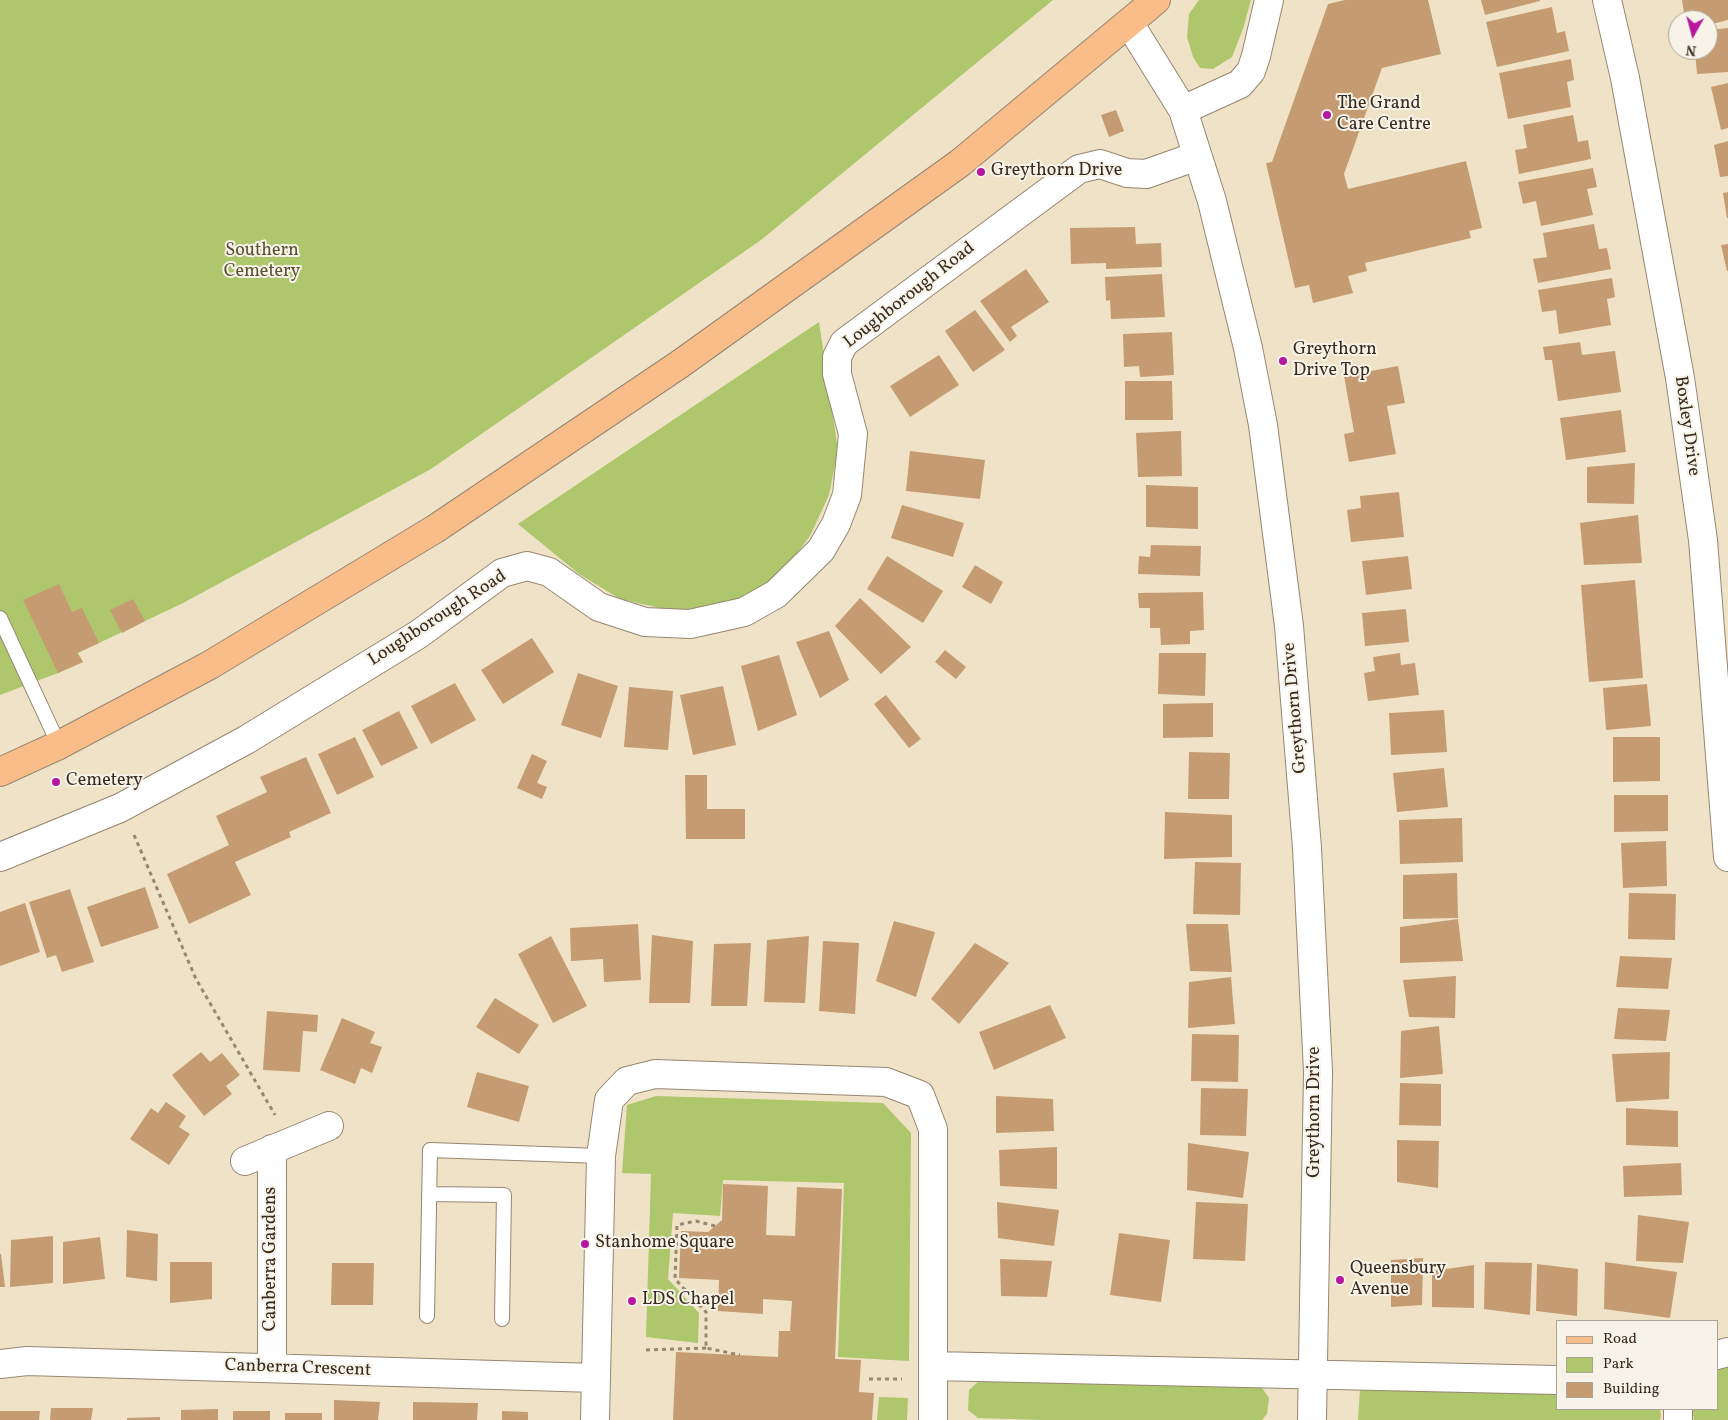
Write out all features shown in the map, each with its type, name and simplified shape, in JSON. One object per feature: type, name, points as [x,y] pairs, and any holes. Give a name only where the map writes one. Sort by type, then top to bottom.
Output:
[{"type":"main road","points":[[0,772],[59,746],[210,665],[435,529],[664,375],[960,163],[1156,0]]},
{"type":"street","points":[[1183,110],[1240,84],[1251,70],[1269,0]]},
{"type":"street","name":"Boxley Drive","points":[[1607,0],[1625,78],[1680,378],[1703,540],[1728,857]]},
{"type":"street","name":"Greythorn Drive","points":[[1129,23],[1183,110],[1212,201],[1248,348],[1263,425],[1289,626],[1307,848],[1318,1072],[1312,1420]]},
{"type":"street","name":"Loughborough Road","points":[[0,857],[120,808],[246,740],[419,634],[502,573],[527,566],[549,572],[600,607],[645,622],[690,624],[744,612],[776,594],[820,550],[836,524],[847,495],[853,434],[837,374],[837,356],[844,343],[1079,170],[1100,164],[1127,173],[1146,174],[1197,156]]},
{"type":"street","points":[[595,1420],[602,1156],[609,1100],[627,1081],[655,1074],[886,1082],[920,1095],[933,1129],[933,1420]]},
{"type":"street","points":[[245,1161],[329,1126]]},
{"type":"street","name":"Canberra Gardens","points":[[272,1368],[281,1145]]},
{"type":"street","name":"Canberra Crescent","points":[[0,1364],[27,1360],[596,1378]]},
{"type":"street","points":[[933,1366],[1556,1380]]},
{"type":"lane","points":[[0,618],[59,746]]},
{"type":"lane","points":[[427,1316],[430,1150],[602,1156]]},
{"type":"lane","points":[[429,1194],[504,1196],[502,1319]]},
{"type":"path","points":[[120,808],[196,979],[281,1145]]},
{"type":"path","points":[[706,1348],[706,1312],[675,1279],[677,1225],[696,1221],[715,1226]]},
{"type":"path","points":[[646,1350],[706,1348],[740,1355]]},
{"type":"green space","name":"Southern Cemetery","points":[[0,0],[1053,0],[761,240],[431,469],[183,603],[78,653],[83,662],[0,695]]},
{"type":"green space","points":[[1199,0],[1251,0],[1243,29],[1232,57],[1213,69],[1200,68],[1193,57],[1187,37],[1189,14]]},
{"type":"green space","points":[[819,322],[838,450],[829,495],[810,536],[779,577],[728,604],[673,611],[620,599],[579,574],[518,524]]},
{"type":"green space","points":[[656,1096],[883,1103],[911,1133],[909,1361],[838,1357],[844,1183],[723,1180],[720,1216],[673,1213],[668,1279],[699,1313],[698,1343],[646,1337],[651,1174],[622,1173],[627,1105]]},
{"type":"green space","points":[[1728,1367],[1728,1420],[1694,1420],[1692,1410],[1718,1410],[1718,1370]]},
{"type":"green space","points":[[978,1382],[1260,1385],[1269,1398],[1267,1414],[1262,1420],[1042,1420],[978,1418],[968,1410],[969,1390]]},
{"type":"green space","points":[[1360,1389],[1556,1393],[1556,1410],[1660,1410],[1661,1416],[1660,1420],[1358,1420]]},
{"type":"green space","points":[[879,1397],[908,1398],[907,1420],[877,1420]]},
{"type":"building","name":"The Grand Care Centre","points":[[1345,0],[1428,0],[1441,54],[1382,68],[1344,174],[1348,189],[1466,161],[1482,228],[1469,231],[1471,238],[1365,263],[1367,271],[1348,276],[1353,293],[1313,303],[1309,285],[1295,288],[1266,163],[1272,162],[1328,4]]},
{"type":"building","points":[[1481,0],[1540,0],[1540,1],[1485,15]]},
{"type":"building","points":[[1682,0],[1728,0],[1728,20],[1718,22],[1718,10],[1684,10]]},
{"type":"building","points":[[1552,7],[1557,33],[1565,31],[1569,51],[1497,67],[1486,22]]},
{"type":"building","points":[[1728,28],[1728,72],[1697,74],[1696,60],[1718,60],[1718,29]]},
{"type":"building","points":[[1571,59],[1574,80],[1567,82],[1571,107],[1508,119],[1499,73]]},
{"type":"building","points":[[1728,83],[1728,128],[1721,130],[1711,87]]},
{"type":"building","points":[[1116,110],[1124,131],[1109,137],[1101,115]]},
{"type":"building","points":[[1573,115],[1578,142],[1588,140],[1591,159],[1519,174],[1515,150],[1527,148],[1523,125]]},
{"type":"building","points":[[1728,141],[1728,176],[1720,177],[1714,145]]},
{"type":"building","points":[[1593,168],[1597,187],[1587,189],[1593,215],[1541,226],[1536,201],[1523,204],[1518,182]]},
{"type":"building","points":[[1728,192],[1728,218],[1727,218],[1723,193]]},
{"type":"building","points":[[1594,224],[1599,249],[1607,248],[1611,269],[1538,283],[1533,259],[1547,257],[1543,233]]},
{"type":"building","points":[[1135,227],[1136,244],[1161,243],[1162,267],[1106,269],[1106,263],[1071,264],[1070,228]]},
{"type":"building","points":[[1728,244],[1728,271],[1727,271],[1721,245]]},
{"type":"building","points":[[1026,269],[1049,302],[1011,327],[1017,336],[1010,342],[980,301]]},
{"type":"building","points":[[1162,274],[1165,317],[1111,319],[1110,300],[1106,301],[1105,277]]},
{"type":"building","points":[[1612,278],[1615,297],[1607,299],[1611,325],[1559,334],[1556,310],[1542,312],[1538,290]]},
{"type":"building","points":[[975,310],[1005,350],[973,372],[945,331]]},
{"type":"building","points":[[1172,332],[1174,375],[1140,377],[1139,366],[1124,367],[1123,334]]},
{"type":"building","points":[[1580,342],[1582,355],[1615,351],[1621,392],[1558,401],[1552,360],[1545,360],[1543,347]]},
{"type":"building","points":[[939,355],[959,385],[910,417],[890,386]]},
{"type":"building","points":[[1398,366],[1405,403],[1387,406],[1396,454],[1349,462],[1344,434],[1354,432],[1344,376]]},
{"type":"building","points":[[1125,381],[1172,381],[1173,420],[1125,420]]},
{"type":"building","points":[[1621,410],[1626,452],[1566,460],[1560,418]]},
{"type":"building","points":[[1181,431],[1182,476],[1138,477],[1136,433]]},
{"type":"building","points":[[910,451],[985,460],[980,499],[906,491]]},
{"type":"building","points":[[1635,463],[1634,504],[1587,503],[1587,467]]},
{"type":"building","points":[[1146,485],[1198,487],[1198,529],[1146,527]]},
{"type":"building","points":[[1399,492],[1404,537],[1351,542],[1347,510],[1361,508],[1360,496]]},
{"type":"building","points":[[902,505],[964,523],[953,557],[891,538]]},
{"type":"building","points":[[1638,515],[1642,563],[1584,565],[1580,523]]},
{"type":"building","points":[[1151,545],[1201,546],[1200,576],[1138,574],[1139,556],[1150,557]]},
{"type":"building","points":[[887,556],[943,591],[923,623],[867,589]]},
{"type":"building","points":[[1408,556],[1412,589],[1366,595],[1362,561]]},
{"type":"building","points":[[975,565],[1003,582],[991,604],[962,587]]},
{"type":"building","points":[[1635,580],[1643,678],[1589,682],[1581,585]]},
{"type":"building","points":[[59,584],[72,612],[82,608],[99,643],[77,653],[83,662],[58,673],[23,600]]},
{"type":"building","points":[[1203,592],[1204,630],[1190,631],[1190,644],[1161,645],[1160,628],[1150,628],[1150,608],[1139,608],[1138,593]]},
{"type":"building","points":[[860,598],[911,647],[881,674],[835,626]]},
{"type":"building","points":[[133,599],[145,621],[122,633],[110,610]]},
{"type":"building","points":[[1406,609],[1409,642],[1365,646],[1362,613]]},
{"type":"building","points":[[829,631],[849,680],[820,698],[796,642]]},
{"type":"building","points":[[532,638],[554,672],[503,704],[481,670]]},
{"type":"building","points":[[945,650],[966,667],[956,679],[935,662]]},
{"type":"building","points":[[1159,653],[1206,653],[1205,696],[1158,694]]},
{"type":"building","points":[[1400,653],[1401,665],[1415,663],[1419,695],[1368,701],[1364,673],[1375,671],[1373,657]]},
{"type":"building","points":[[779,655],[797,715],[758,731],[741,666]]},
{"type":"building","points":[[578,673],[618,686],[601,738],[561,725]]},
{"type":"building","points":[[455,683],[476,720],[431,744],[411,706]]},
{"type":"building","points":[[1647,684],[1651,726],[1606,730],[1603,688]]},
{"type":"building","points":[[723,686],[736,745],[693,755],[680,695]]},
{"type":"building","points":[[629,687],[673,691],[668,750],[624,747]]},
{"type":"building","points":[[886,695],[921,739],[909,748],[874,704]]},
{"type":"building","points":[[1213,703],[1213,737],[1163,738],[1163,704]]},
{"type":"building","points":[[1444,710],[1447,752],[1391,755],[1389,713]]},
{"type":"building","points":[[399,711],[418,748],[381,766],[362,730]]},
{"type":"building","points":[[355,737],[374,777],[337,795],[318,754]]},
{"type":"building","points":[[1613,737],[1660,737],[1660,781],[1613,782]]},
{"type":"building","points":[[1189,752],[1230,753],[1229,799],[1188,799]]},
{"type":"building","points":[[532,754],[547,761],[537,783],[547,787],[542,799],[517,788]]},
{"type":"building","points":[[306,757],[331,813],[289,832],[291,837],[235,862],[251,895],[189,924],[167,874],[229,845],[216,816],[267,792],[260,777]]},
{"type":"building","points":[[1444,768],[1448,807],[1397,812],[1393,773]]},
{"type":"building","points":[[685,775],[707,775],[707,809],[745,809],[745,839],[686,839]]},
{"type":"building","points":[[1614,795],[1668,795],[1668,831],[1614,832]]},
{"type":"building","points":[[1165,812],[1232,815],[1232,857],[1164,859]]},
{"type":"building","points":[[1462,818],[1463,862],[1400,864],[1399,820]]},
{"type":"building","points":[[1666,841],[1667,886],[1623,888],[1621,843]]},
{"type":"building","points":[[1195,862],[1241,863],[1240,915],[1193,914]]},
{"type":"building","points":[[1457,873],[1458,918],[1403,919],[1403,875]]},
{"type":"building","points":[[145,887],[159,928],[101,947],[87,907]]},
{"type":"building","points":[[70,889],[94,962],[62,972],[56,955],[47,958],[29,902]]},
{"type":"building","points":[[1629,893],[1676,894],[1675,940],[1628,939]]},
{"type":"building","points":[[25,903],[40,952],[0,966],[0,912]]},
{"type":"building","points":[[1458,919],[1463,961],[1400,963],[1400,927]]},
{"type":"building","points":[[894,921],[935,932],[916,997],[876,981]]},
{"type":"building","points":[[638,924],[641,980],[604,982],[603,959],[571,961],[570,928]]},
{"type":"building","points":[[1186,924],[1228,924],[1232,972],[1190,971]]},
{"type":"building","points":[[652,935],[693,941],[690,1003],[649,1003]]},
{"type":"building","points":[[551,936],[587,1006],[553,1023],[518,954]]},
{"type":"building","points":[[809,936],[805,1003],[764,1002],[767,940]]},
{"type":"building","points":[[823,941],[859,943],[855,1014],[819,1011]]},
{"type":"building","points":[[751,943],[747,1006],[711,1006],[714,944]]},
{"type":"building","points":[[975,943],[1009,963],[959,1024],[931,999]]},
{"type":"building","points":[[1620,956],[1672,958],[1668,989],[1616,987]]},
{"type":"building","points":[[1456,976],[1455,1018],[1409,1017],[1403,980]]},
{"type":"building","points":[[1231,977],[1235,1024],[1188,1028],[1189,982]]},
{"type":"building","points":[[495,998],[539,1025],[519,1054],[476,1027]]},
{"type":"building","points":[[1050,1005],[1066,1038],[994,1070],[979,1032]]},
{"type":"building","points":[[1618,1008],[1670,1010],[1666,1041],[1614,1039]]},
{"type":"building","points":[[267,1011],[318,1015],[317,1032],[303,1031],[300,1072],[263,1070]]},
{"type":"building","points":[[342,1018],[375,1032],[370,1043],[382,1047],[372,1073],[361,1068],[355,1084],[320,1070]]},
{"type":"building","points":[[1439,1026],[1443,1074],[1400,1078],[1401,1031]]},
{"type":"building","points":[[1192,1034],[1239,1035],[1238,1082],[1191,1081]]},
{"type":"building","points":[[201,1052],[210,1062],[222,1053],[240,1075],[226,1086],[232,1094],[204,1116],[172,1075]]},
{"type":"building","points":[[1670,1052],[1669,1099],[1616,1102],[1612,1054]]},
{"type":"building","points":[[477,1072],[529,1086],[519,1122],[467,1107]]},
{"type":"building","points":[[1400,1083],[1441,1084],[1441,1126],[1399,1125]]},
{"type":"building","points":[[1201,1088],[1248,1089],[1246,1136],[1200,1135]]},
{"type":"building","points":[[996,1096],[1053,1099],[1054,1131],[996,1133]]},
{"type":"building","points":[[166,1102],[186,1116],[179,1127],[190,1134],[169,1165],[130,1139],[151,1108],[158,1113]]},
{"type":"building","points":[[1626,1108],[1678,1111],[1678,1147],[1626,1145]]},
{"type":"building","points":[[1397,1140],[1439,1141],[1438,1188],[1397,1182]]},
{"type":"building","points":[[1188,1143],[1249,1152],[1243,1198],[1187,1190]]},
{"type":"building","points":[[1057,1147],[1057,1189],[1000,1186],[999,1150]]},
{"type":"building","points":[[1681,1163],[1682,1195],[1624,1197],[1623,1166]]},
{"type":"building","points":[[723,1184],[768,1186],[766,1235],[795,1236],[797,1187],[842,1189],[835,1359],[861,1360],[859,1392],[874,1393],[872,1420],[673,1420],[676,1352],[778,1357],[779,1331],[790,1331],[792,1301],[763,1299],[763,1314],[718,1311],[719,1280],[679,1278],[681,1231],[708,1232],[722,1220]]},
{"type":"building","points":[[997,1202],[1059,1210],[1054,1246],[998,1238]]},
{"type":"building","points":[[1196,1202],[1248,1204],[1245,1261],[1193,1259]]},
{"type":"building","points":[[1638,1215],[1689,1222],[1683,1263],[1636,1261]]},
{"type":"building","points":[[127,1230],[158,1234],[157,1281],[126,1277]]},
{"type":"building","points":[[1119,1233],[1170,1240],[1161,1302],[1110,1295]]},
{"type":"building","points":[[53,1236],[53,1283],[10,1287],[11,1240]]},
{"type":"building","points":[[100,1237],[105,1279],[63,1284],[63,1242]]},
{"type":"building","points":[[1,1254],[5,1287],[0,1287]]},
{"type":"building","points":[[1423,1258],[1422,1305],[1391,1307],[1391,1260]]},
{"type":"building","points":[[1000,1259],[1052,1261],[1047,1297],[1001,1296]]},
{"type":"building","points":[[170,1262],[212,1262],[212,1299],[170,1303]]},
{"type":"building","points":[[1485,1262],[1532,1263],[1530,1315],[1484,1309]]},
{"type":"building","points":[[1605,1262],[1677,1272],[1670,1318],[1604,1309]]},
{"type":"building","points":[[332,1263],[374,1263],[373,1305],[331,1305]]},
{"type":"building","points":[[1537,1264],[1578,1269],[1577,1316],[1536,1311]]},
{"type":"building","points":[[1474,1265],[1474,1308],[1432,1307],[1432,1271]]},
{"type":"building","points":[[334,1400],[380,1402],[378,1420],[334,1420]]},
{"type":"building","points":[[413,1402],[478,1403],[477,1420],[413,1420]]},
{"type":"building","points":[[51,1408],[93,1408],[91,1420],[50,1420]]},
{"type":"building","points":[[218,1409],[218,1420],[181,1420],[181,1410]]},
{"type":"building","points":[[0,1411],[40,1411],[39,1420],[0,1420]]},
{"type":"building","points":[[233,1411],[270,1411],[270,1420],[233,1420]]},
{"type":"building","points":[[502,1411],[528,1412],[528,1420],[502,1420]]},
{"type":"building","points":[[285,1413],[322,1413],[322,1420],[285,1420]]},
{"type":"building","points":[[160,1417],[160,1420],[127,1420],[127,1418]]},
{"type":"place","name":"The Grand Care Centre","points":[[1327,115]]},
{"type":"place","name":"Greythorn Drive","points":[[981,172]]},
{"type":"place","name":"Greythorn Drive Top","points":[[1283,361]]},
{"type":"place","name":"Cemetery","points":[[56,782]]},
{"type":"place","name":"Stanhome Square","points":[[585,1244]]},
{"type":"place","name":"Queensbury Avenue","points":[[1340,1280]]},
{"type":"place","name":"LDS Chapel","points":[[632,1301]]}]
